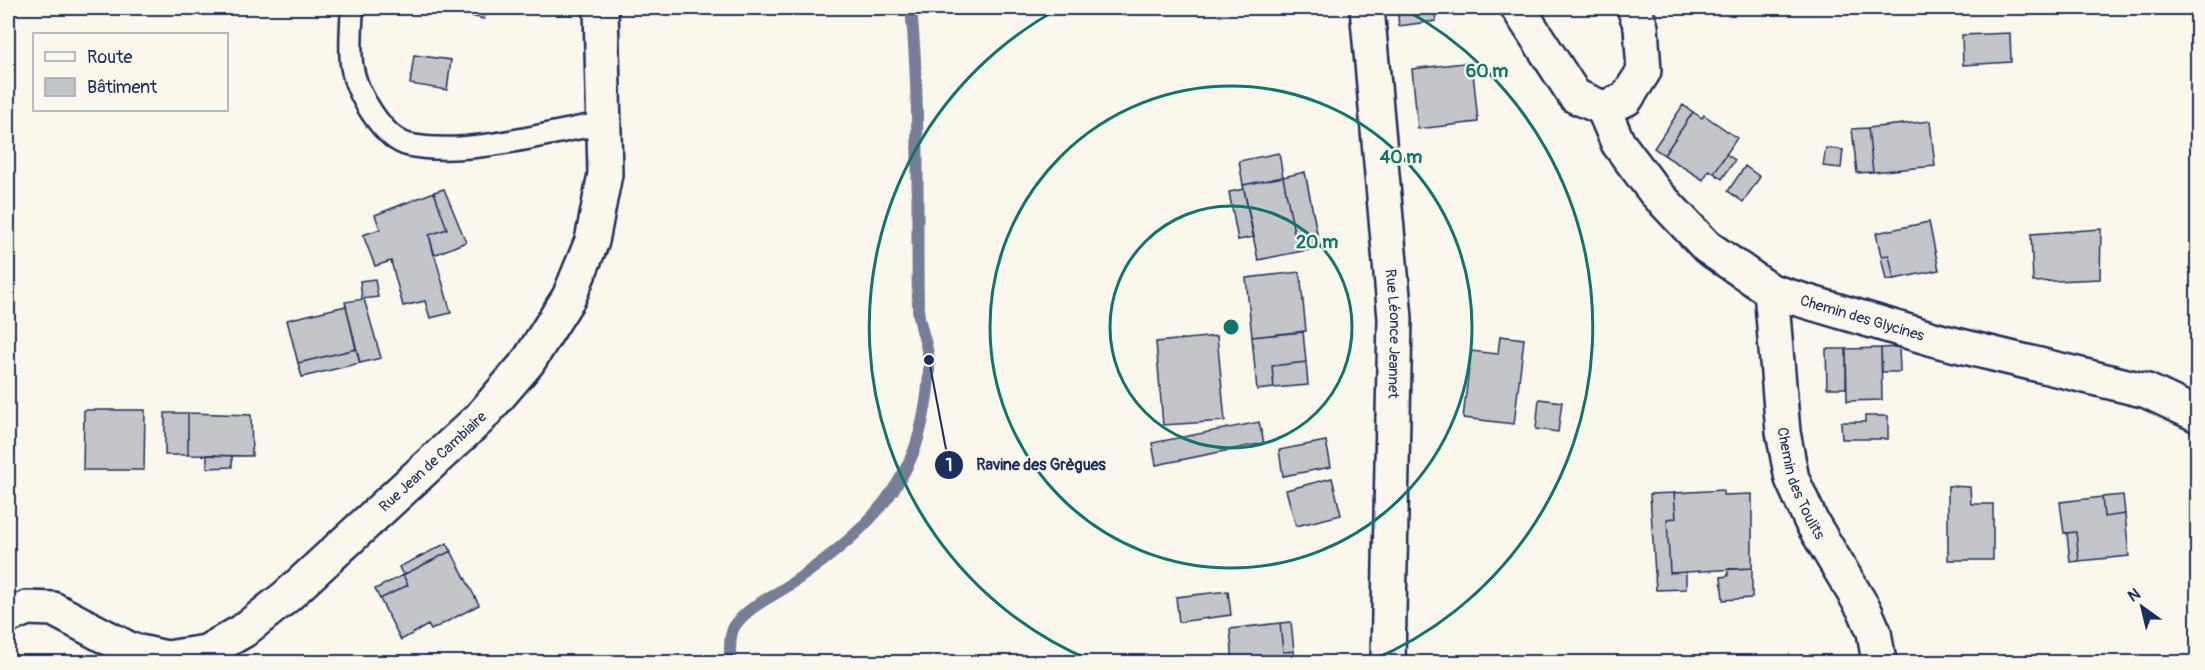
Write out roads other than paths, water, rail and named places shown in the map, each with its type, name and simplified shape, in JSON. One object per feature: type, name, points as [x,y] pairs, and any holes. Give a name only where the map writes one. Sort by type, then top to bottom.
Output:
[{"type":"street","name":"Rue Jean de Cambiaire","points":[[8,616],[27,608],[52,609],[131,650],[167,658],[206,652],[243,631],[287,596],[479,419],[528,362],[569,297],[592,241],[606,174],[601,8]]},
{"type":"street","name":"Rue Léonce Jeannet","points":[[1367,8],[1395,318],[1388,663]]},
{"type":"street","points":[[1518,8],[1575,96],[1603,108],[1626,99],[1644,71],[1641,27],[1634,8]]},
{"type":"street","name":"Chemin des Glycines","points":[[1603,108],[1618,143],[1655,192],[1707,247],[1771,291],[1940,340],[2147,391],[2198,415]]},
{"type":"street","name":"Chemin des Toulits","points":[[1771,291],[1783,432],[1792,479],[1811,521],[1865,610],[1874,632],[1879,663]]},
{"type":"lane","points":[[352,8],[352,68],[355,76],[380,126],[407,145],[461,149],[604,123]]},
{"type":"waterway","points":[[730,662],[731,635],[739,620],[827,558],[864,526],[894,489],[906,468],[919,435],[927,392],[929,360],[919,320],[918,306],[917,120],[911,8]]},
{"type":"place","name":"Ravine des Grègues","points":[[929,360]]}]
